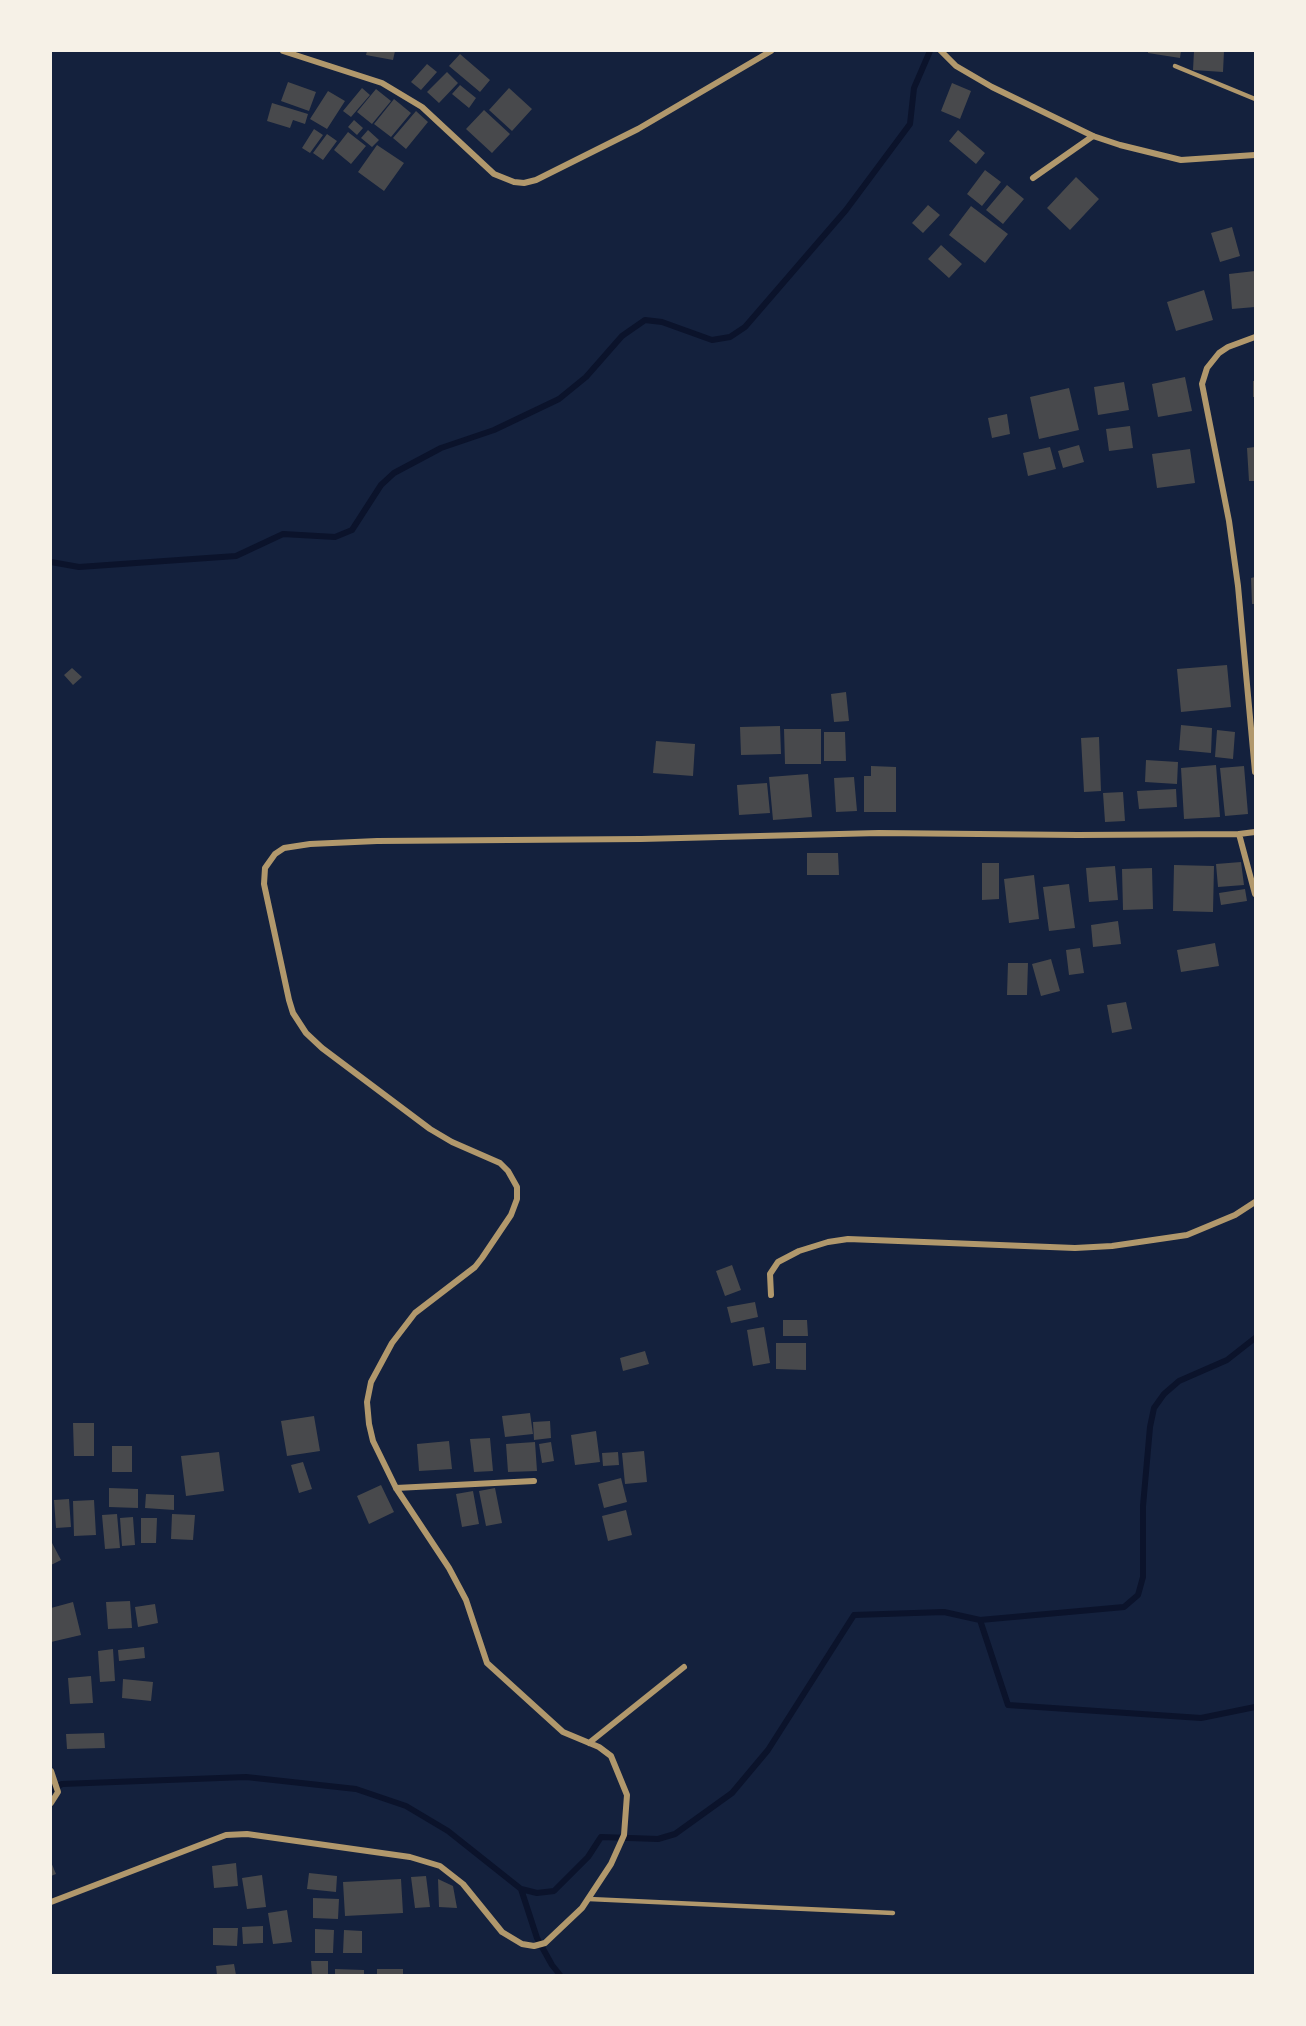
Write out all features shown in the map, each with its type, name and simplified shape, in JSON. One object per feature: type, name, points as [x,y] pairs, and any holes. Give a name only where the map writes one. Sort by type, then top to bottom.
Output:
[{"type":"street","points":[[283,51],[382,83],[422,107],[494,174],[514,182],[524,183],[536,180],[638,129],[771,51]]},
{"type":"street","points":[[941,51],[956,66],[992,87],[1094,136],[1120,145],[1181,160],[1255,155]]},
{"type":"street","points":[[1033,178],[1094,136]]},
{"type":"street","points":[[1255,337],[1228,347],[1219,353],[1207,368],[1203,384],[1229,521],[1238,586],[1255,772]]},
{"type":"street","points":[[51,1902],[226,1835],[238,1834],[410,1857],[440,1866],[463,1884],[502,1932],[528,1946],[545,1942],[563,1928],[589,1899],[619,1850],[624,1834],[627,1799],[611,1756],[604,1750],[563,1732],[488,1663],[466,1600],[396,1488],[373,1441],[369,1424],[367,1402],[375,1373],[392,1343],[415,1313],[475,1267],[511,1215],[517,1199],[517,1187],[508,1171],[500,1163],[452,1142],[430,1129],[382,1095],[306,1033],[293,1012],[289,1000],[264,884],[268,862],[280,849],[310,844],[376,841],[641,839],[879,833],[1078,835],[1255,832]]},
{"type":"street","points":[[1239,834],[1255,894]]},
{"type":"street","points":[[771,1295],[770,1274],[778,1262],[799,1251],[828,1242],[848,1239],[1075,1248],[1112,1246],[1187,1235],[1234,1215],[1255,1202]]},
{"type":"street","points":[[396,1488],[534,1481]]},
{"type":"street","points":[[589,1743],[684,1667]]},
{"type":"street","points":[[51,1771],[58,1792],[51,1803]]},
{"type":"lane","points":[[1175,66],[1255,99]]},
{"type":"lane","points":[[589,1899],[893,1913]]},
{"type":"building","points":[[367,51],[395,51],[393,60],[366,55]]},
{"type":"building","points":[[1148,51],[1181,51],[1180,58],[1148,53]]},
{"type":"building","points":[[1194,51],[1224,51],[1223,72],[1193,70]]},
{"type":"building","points":[[460,54],[490,80],[480,92],[449,66]]},
{"type":"building","points":[[427,64],[437,72],[421,90],[411,82]]},
{"type":"building","points":[[447,72],[458,83],[439,103],[427,92]]},
{"type":"building","points":[[288,82],[316,92],[309,111],[281,101]]},
{"type":"building","points":[[952,83],[971,91],[960,119],[941,111]]},
{"type":"building","points":[[460,85],[476,98],[469,108],[452,94]]},
{"type":"building","points":[[362,88],[370,95],[351,117],[343,111]]},
{"type":"building","points":[[509,88],[532,109],[512,131],[489,110]]},
{"type":"building","points":[[376,89],[391,101],[372,124],[357,112]]},
{"type":"building","points":[[328,91],[345,101],[327,129],[310,119]]},
{"type":"building","points":[[394,99],[411,113],[391,137],[374,124]]},
{"type":"building","points":[[272,103],[308,114],[305,124],[293,120],[290,128],[267,121]]},
{"type":"building","points":[[484,110],[510,134],[492,153],[466,129]]},
{"type":"building","points":[[416,111],[428,122],[406,149],[393,138]]},
{"type":"building","points":[[354,120],[363,128],[357,135],[348,127]]},
{"type":"building","points":[[314,129],[323,135],[310,153],[302,148]]},
{"type":"building","points":[[368,130],[379,140],[372,147],[361,138]]},
{"type":"building","points":[[958,130],[985,153],[976,164],[949,141]]},
{"type":"building","points":[[348,132],[366,146],[351,164],[334,150]]},
{"type":"building","points":[[327,134],[337,141],[323,160],[313,153]]},
{"type":"building","points":[[377,145],[404,163],[384,191],[358,172]]},
{"type":"building","points":[[985,170],[1001,182],[982,206],[967,194]]},
{"type":"building","points":[[1076,177],[1099,199],[1070,230],[1047,208]]},
{"type":"building","points":[[1007,185],[1024,199],[1003,224],[986,210]]},
{"type":"building","points":[[928,205],[940,215],[923,233],[912,223]]},
{"type":"building","points":[[971,206],[1008,234],[985,263],[949,235]]},
{"type":"building","points":[[1232,227],[1240,256],[1220,262],[1211,233]]},
{"type":"building","points":[[941,245],[962,264],[949,278],[928,259]]},
{"type":"building","points":[[1255,271],[1255,307],[1232,309],[1229,274]]},
{"type":"building","points":[[1204,290],[1213,320],[1176,331],[1167,302]]},
{"type":"building","points":[[1185,377],[1192,411],[1158,417],[1152,384]]},
{"type":"building","points":[[1253,381],[1255,381],[1255,397],[1253,397]]},
{"type":"building","points":[[1124,382],[1129,410],[1098,415],[1094,387]]},
{"type":"building","points":[[1069,388],[1079,430],[1039,439],[1030,397]]},
{"type":"building","points":[[1007,414],[1010,434],[992,438],[988,418]]},
{"type":"building","points":[[1130,426],[1133,448],[1109,451],[1106,429]]},
{"type":"building","points":[[1079,445],[1084,462],[1063,468],[1058,451]]},
{"type":"building","points":[[1050,447],[1056,469],[1028,476],[1023,453]]},
{"type":"building","points":[[1255,447],[1255,481],[1249,481],[1247,448]]},
{"type":"building","points":[[1190,449],[1195,483],[1157,488],[1152,454]]},
{"type":"building","points":[[1255,577],[1255,604],[1252,604],[1251,578]]},
{"type":"building","points":[[1227,665],[1231,707],[1181,712],[1177,669]]},
{"type":"building","points":[[72,668],[82,677],[73,685],[64,675]]},
{"type":"building","points":[[846,692],[849,721],[834,722],[831,694]]},
{"type":"building","points":[[1181,725],[1212,728],[1211,753],[1179,750]]},
{"type":"building","points":[[780,726],[781,754],[741,755],[740,727]]},
{"type":"building","points":[[784,729],[821,729],[821,764],[785,764]]},
{"type":"building","points":[[1217,730],[1235,732],[1233,759],[1215,757]]},
{"type":"building","points":[[824,732],[845,732],[846,761],[824,761]]},
{"type":"building","points":[[1099,737],[1101,791],[1084,792],[1081,738]]},
{"type":"building","points":[[656,741],[695,744],[693,776],[653,773]]},
{"type":"building","points":[[1146,760],[1178,762],[1177,784],[1145,782]]},
{"type":"building","points":[[1216,765],[1220,817],[1184,819],[1181,768]]},
{"type":"building","points":[[871,766],[896,767],[896,812],[864,812],[864,776],[871,776]]},
{"type":"building","points":[[1244,766],[1248,814],[1225,816],[1220,768]]},
{"type":"building","points":[[808,774],[812,817],[773,820],[769,777]]},
{"type":"building","points":[[854,777],[857,811],[836,812],[834,778]]},
{"type":"building","points":[[767,783],[770,813],[739,815],[737,785]]},
{"type":"building","points":[[1176,789],[1177,807],[1139,809],[1137,791]]},
{"type":"building","points":[[1123,792],[1125,821],[1105,822],[1103,793]]},
{"type":"building","points":[[807,853],[838,853],[839,875],[807,875]]},
{"type":"building","points":[[1241,862],[1244,885],[1218,887],[1216,864]]},
{"type":"building","points":[[982,863],[999,863],[999,899],[982,900]]},
{"type":"building","points":[[1174,865],[1214,866],[1213,912],[1173,911]]},
{"type":"building","points":[[1115,866],[1118,900],[1089,902],[1086,868]]},
{"type":"building","points":[[1152,868],[1153,909],[1123,910],[1122,869]]},
{"type":"building","points":[[1034,875],[1039,919],[1009,923],[1004,879]]},
{"type":"building","points":[[1069,884],[1075,928],[1049,931],[1043,887]]},
{"type":"building","points":[[1245,889],[1247,901],[1221,905],[1219,893]]},
{"type":"building","points":[[1118,921],[1121,944],[1093,947],[1091,925]]},
{"type":"building","points":[[1215,943],[1219,966],[1181,972],[1177,950]]},
{"type":"building","points":[[1080,948],[1084,973],[1069,975],[1066,950]]},
{"type":"building","points":[[1051,959],[1060,991],[1041,996],[1032,964]]},
{"type":"building","points":[[1008,963],[1028,963],[1027,995],[1007,995]]},
{"type":"building","points":[[1126,1002],[1132,1029],[1112,1033],[1107,1005]]},
{"type":"building","points":[[732,1265],[741,1290],[725,1296],[716,1271]]},
{"type":"building","points":[[755,1302],[758,1317],[731,1323],[727,1307]]},
{"type":"building","points":[[783,1320],[807,1320],[808,1336],[783,1336]]},
{"type":"building","points":[[764,1327],[770,1363],[753,1366],[747,1330]]},
{"type":"building","points":[[776,1343],[806,1343],[806,1370],[776,1369]]},
{"type":"building","points":[[645,1351],[649,1364],[623,1371],[620,1358]]},
{"type":"building","points":[[530,1413],[533,1434],[505,1437],[502,1416]]},
{"type":"building","points":[[314,1416],[320,1451],[287,1456],[281,1421]]},
{"type":"building","points":[[550,1421],[551,1438],[534,1440],[533,1422]]},
{"type":"building","points":[[73,1423],[94,1423],[94,1456],[74,1456]]},
{"type":"building","points":[[596,1431],[600,1462],[575,1465],[571,1435]]},
{"type":"building","points":[[490,1438],[493,1471],[474,1472],[470,1439]]},
{"type":"building","points":[[449,1441],[452,1469],[419,1471],[417,1444]]},
{"type":"building","points":[[535,1442],[537,1471],[508,1472],[506,1444]]},
{"type":"building","points":[[551,1442],[554,1461],[542,1463],[539,1444]]},
{"type":"building","points":[[112,1446],[132,1446],[132,1472],[112,1472]]},
{"type":"building","points":[[644,1451],[647,1482],[625,1484],[622,1453]]},
{"type":"building","points":[[219,1452],[224,1491],[186,1496],[181,1456]]},
{"type":"building","points":[[618,1452],[619,1465],[603,1466],[602,1453]]},
{"type":"building","points":[[303,1462],[312,1489],[299,1493],[291,1465]]},
{"type":"building","points":[[621,1478],[627,1502],[604,1508],[598,1484]]},
{"type":"building","points":[[381,1485],[394,1512],[369,1524],[357,1496]]},
{"type":"building","points":[[109,1488],[138,1489],[138,1508],[109,1507]]},
{"type":"building","points":[[495,1488],[502,1523],[486,1526],[479,1491]]},
{"type":"building","points":[[473,1491],[479,1524],[462,1527],[456,1494]]},
{"type":"building","points":[[146,1494],[174,1495],[174,1510],[145,1508]]},
{"type":"building","points":[[69,1499],[71,1527],[56,1528],[54,1500]]},
{"type":"building","points":[[94,1500],[96,1535],[74,1536],[73,1501]]},
{"type":"building","points":[[626,1510],[632,1535],[608,1541],[602,1516]]},
{"type":"building","points":[[117,1514],[120,1548],[105,1549],[102,1515]]},
{"type":"building","points":[[172,1514],[195,1515],[193,1540],[171,1539]]},
{"type":"building","points":[[133,1517],[135,1545],[122,1546],[120,1518]]},
{"type":"building","points":[[141,1518],[157,1518],[156,1543],[141,1543]]},
{"type":"building","points":[[51,1541],[61,1560],[51,1565]]},
{"type":"building","points":[[130,1601],[132,1628],[108,1629],[106,1602]]},
{"type":"building","points":[[73,1602],[81,1635],[51,1642],[51,1608]]},
{"type":"building","points":[[155,1604],[158,1623],[138,1627],[135,1607]]},
{"type":"building","points":[[144,1647],[145,1658],[119,1661],[118,1650]]},
{"type":"building","points":[[113,1649],[115,1681],[100,1682],[98,1651]]},
{"type":"building","points":[[91,1676],[93,1703],[70,1704],[68,1678]]},
{"type":"building","points":[[123,1679],[153,1682],[151,1701],[122,1698]]},
{"type":"building","points":[[104,1733],[105,1748],[67,1749],[66,1734]]},
{"type":"building","points":[[51,1862],[56,1874],[51,1876]]},
{"type":"building","points":[[236,1863],[238,1886],[214,1888],[212,1866]]},
{"type":"building","points":[[309,1873],[337,1876],[336,1892],[307,1889]]},
{"type":"building","points":[[262,1875],[266,1907],[247,1909],[242,1878]]},
{"type":"building","points":[[426,1876],[430,1907],[415,1908],[411,1877]]},
{"type":"building","points":[[401,1879],[403,1913],[345,1916],[343,1882]]},
{"type":"building","points":[[438,1879],[453,1886],[457,1908],[439,1907]]},
{"type":"building","points":[[313,1898],[339,1899],[338,1919],[313,1918]]},
{"type":"building","points":[[287,1910],[292,1942],[273,1944],[268,1913]]},
{"type":"building","points":[[263,1926],[263,1943],[243,1944],[242,1927]]},
{"type":"building","points":[[213,1928],[238,1928],[237,1946],[213,1945]]},
{"type":"building","points":[[315,1929],[334,1930],[333,1953],[315,1953]]},
{"type":"building","points":[[344,1930],[362,1931],[362,1953],[343,1953]]},
{"type":"building","points":[[311,1961],[328,1961],[328,1975],[312,1975]]},
{"type":"building","points":[[234,1964],[236,1975],[217,1975],[216,1966]]},
{"type":"building","points":[[335,1969],[364,1970],[364,1975],[335,1975]]},
{"type":"building","points":[[377,1969],[403,1969],[403,1975],[377,1975]]},
{"type":"waterway","points":[[51,562],[79,567],[236,556],[283,534],[335,537],[352,530],[381,485],[394,473],[441,448],[494,430],[559,399],[586,377],[622,336],[645,320],[662,322],[712,340],[730,337],[745,327],[846,210],[910,124],[914,88],[930,51]]},
{"type":"waterway","points":[[51,1790],[62,1784],[246,1777],[356,1789],[406,1806],[448,1831],[521,1889],[537,1893],[554,1891],[588,1857],[601,1837],[658,1839],[675,1834],[732,1793],[768,1750],[854,1615],[944,1612],[980,1620],[1124,1607],[1138,1595],[1143,1577],[1143,1506],[1150,1427],[1154,1408],[1164,1394],[1179,1381],[1227,1360],[1255,1338]]},
{"type":"waterway","points":[[980,1620],[1008,1705],[1201,1718],[1255,1707]]},
{"type":"waterway","points":[[521,1889],[537,1938],[560,1975]]}]
